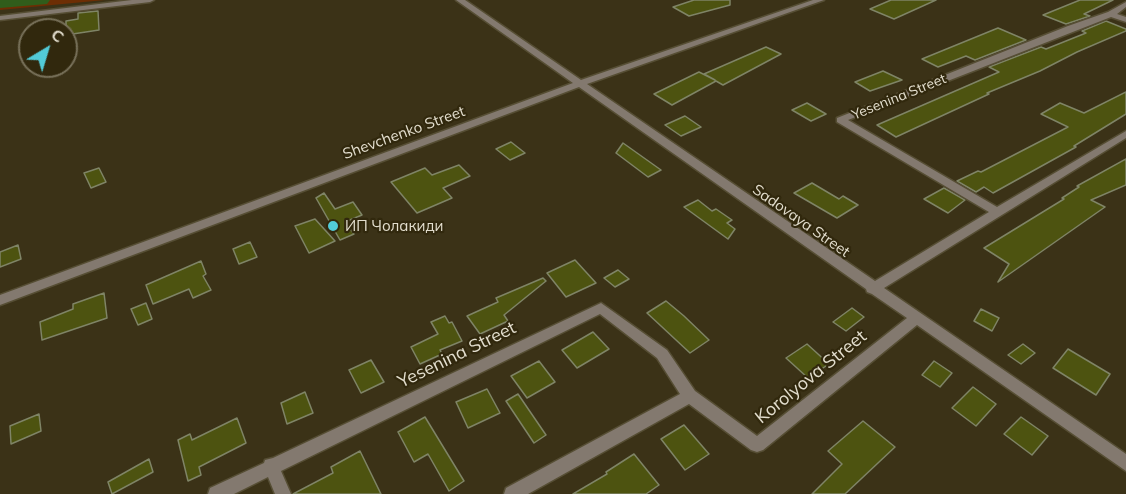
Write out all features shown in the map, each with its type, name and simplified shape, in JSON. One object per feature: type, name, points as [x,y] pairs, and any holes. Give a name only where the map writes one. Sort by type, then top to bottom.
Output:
[{"type":"street","points":[[0,18],[150,0]]},
{"type":"street","name":"Sadovaya Street","points":[[460,0],[1126,464]]},
{"type":"street","name":"Shevchenko Street","points":[[0,300],[578,84],[820,0]]},
{"type":"street","name":"Yesenina Street","points":[[997,212],[840,120],[1111,14],[1126,4]]},
{"type":"street","points":[[1111,14],[1126,20]]},
{"type":"street","points":[[872,289],[1126,134]]},
{"type":"street","name":"Yesenina Street","points":[[216,494],[601,308],[662,354],[690,396]]},
{"type":"street","name":"Korolyova Street","points":[[690,396],[757,445],[915,319]]},
{"type":"street","points":[[512,494],[690,396]]},
{"type":"street","points":[[272,465],[283,494]]},
{"type":"shaded area","points":[[0,0],[105,0],[0,10]]},
{"type":"building","points":[[694,0],[730,0],[730,5],[689,16],[673,7]]},
{"type":"building","points":[[891,0],[936,0],[894,19],[870,9]]},
{"type":"building","points":[[1080,0],[1113,0],[1084,14],[1090,16],[1066,24],[1043,15]]},
{"type":"building","points":[[98,11],[99,30],[78,33],[78,13]]},
{"type":"building","points":[[1106,21],[1126,31],[987,93],[989,94],[896,137],[877,125],[999,72],[989,67],[1041,47],[1046,49],[1086,33],[1082,31]]},
{"type":"building","points":[[998,28],[1026,40],[975,60],[966,56],[938,67],[922,59]]},
{"type":"building","points":[[766,47],[781,54],[723,85],[716,81],[672,105],[654,94],[699,72],[715,80],[704,74]]},
{"type":"building","points":[[883,71],[902,80],[870,91],[855,82]]},
{"type":"building","points":[[1126,92],[1126,114],[1074,146],[1076,147],[993,193],[984,187],[976,192],[957,181],[978,171],[981,172],[1068,127],[1041,114],[1060,103],[1084,113]]},
{"type":"building","points":[[807,103],[826,114],[811,121],[792,110]]},
{"type":"building","points":[[685,116],[701,127],[681,136],[665,125]]},
{"type":"building","points":[[511,142],[525,153],[510,160],[496,149]]},
{"type":"building","points":[[623,143],[661,170],[648,177],[616,153]]},
{"type":"building","points":[[1126,159],[1126,185],[1091,200],[1105,207],[998,282],[1009,264],[984,248],[1064,199],[1062,198],[1079,187],[1077,186]]},
{"type":"building","points":[[459,165],[470,176],[443,188],[452,198],[417,213],[391,182],[425,168],[432,175]]},
{"type":"building","points":[[99,168],[106,182],[91,188],[84,173]]},
{"type":"building","points":[[812,183],[839,199],[843,196],[858,205],[837,218],[794,193]]},
{"type":"building","points":[[944,188],[965,200],[948,213],[924,199]]},
{"type":"building","points":[[324,193],[335,209],[353,202],[362,215],[345,222],[354,234],[340,240],[316,198]]},
{"type":"building","points":[[698,200],[712,211],[716,209],[732,220],[727,223],[735,229],[728,239],[684,207]]},
{"type":"building","points":[[315,219],[335,241],[309,253],[295,226]]},
{"type":"building","points":[[250,242],[257,257],[239,264],[233,249]]},
{"type":"building","points":[[18,245],[21,259],[0,267],[0,252]]},
{"type":"building","points":[[575,260],[596,283],[566,297],[547,273]]},
{"type":"building","points":[[201,261],[206,274],[203,276],[211,290],[193,298],[189,289],[153,304],[146,285]]},
{"type":"building","points":[[618,270],[629,279],[615,287],[604,278]]},
{"type":"building","points":[[543,278],[546,281],[504,315],[508,321],[480,334],[467,316],[498,302],[496,298]]},
{"type":"building","points":[[104,293],[107,318],[42,340],[40,322],[73,309],[73,304]]},
{"type":"building","points":[[666,301],[709,340],[690,353],[647,313]]},
{"type":"building","points":[[146,303],[152,319],[138,325],[131,309]]},
{"type":"building","points":[[852,308],[864,317],[846,331],[833,322]]},
{"type":"building","points":[[981,309],[999,318],[992,331],[974,321]]},
{"type":"building","points":[[445,316],[449,323],[452,322],[462,341],[440,350],[442,354],[420,364],[411,347],[438,334],[431,322]]},
{"type":"building","points":[[593,332],[609,349],[577,368],[562,350]]},
{"type":"building","points":[[807,344],[829,364],[808,378],[786,358]]},
{"type":"building","points":[[1023,344],[1035,353],[1021,364],[1008,355]]},
{"type":"building","points":[[1068,349],[1110,374],[1096,395],[1053,368]]},
{"type":"building","points":[[371,360],[384,382],[361,393],[349,370]]},
{"type":"building","points":[[539,361],[555,382],[527,398],[511,376]]},
{"type":"building","points":[[934,361],[952,373],[940,387],[922,375]]},
{"type":"building","points":[[973,387],[996,404],[976,426],[952,408]]},
{"type":"building","points":[[487,389],[500,413],[468,428],[456,402]]},
{"type":"building","points":[[305,392],[313,413],[287,424],[281,403]]},
{"type":"building","points":[[518,394],[546,435],[534,443],[506,401]]},
{"type":"building","points":[[39,414],[41,431],[11,444],[10,426]]},
{"type":"building","points":[[425,417],[464,481],[449,491],[428,454],[414,462],[398,432]]},
{"type":"building","points":[[1021,417],[1048,436],[1032,455],[1004,434]]},
{"type":"building","points":[[237,418],[246,443],[199,467],[201,475],[188,481],[178,440],[190,434],[192,440]]},
{"type":"building","points":[[863,421],[895,447],[845,494],[812,494],[842,464],[828,451]]},
{"type":"building","points":[[684,425],[709,454],[685,470],[661,439]]},
{"type":"building","points":[[360,451],[381,494],[293,494],[333,473],[331,467]]},
{"type":"building","points":[[634,454],[659,485],[646,494],[573,494],[607,474],[606,472]]},
{"type":"building","points":[[149,459],[153,472],[112,494],[108,482]]},
{"type":"waterway","points":[[0,2],[40,0]]},
{"type":"place","name":"ИП Чолакиди","points":[[333,226]]}]
